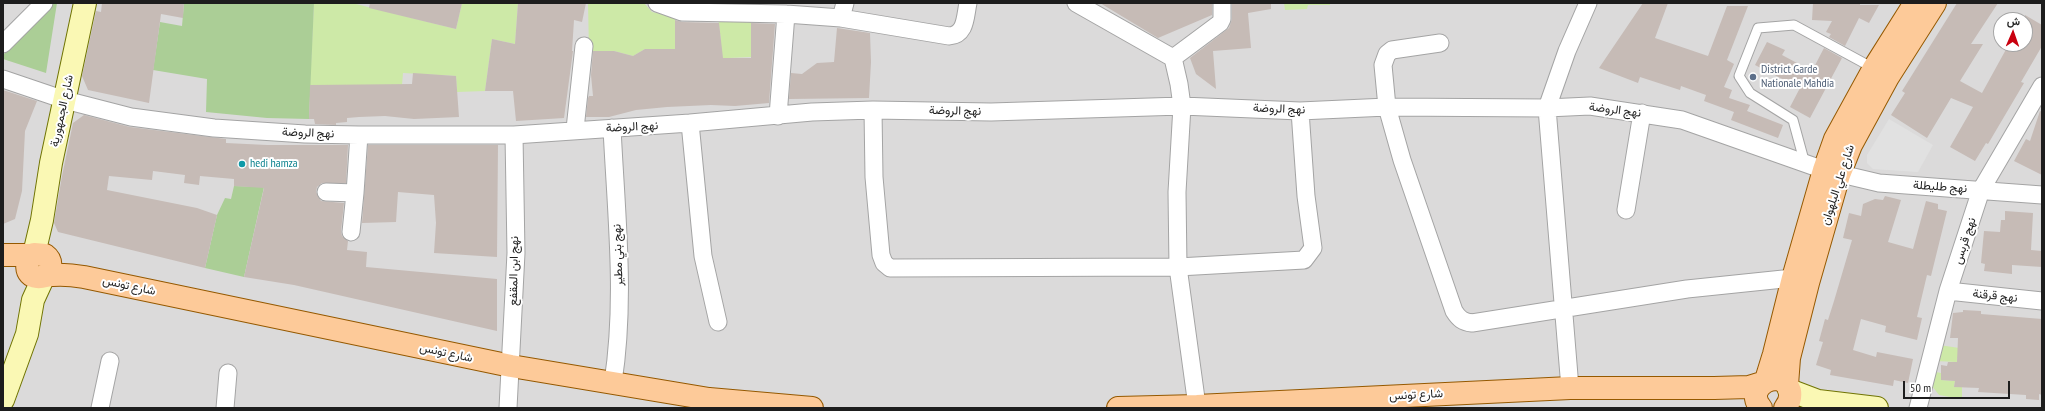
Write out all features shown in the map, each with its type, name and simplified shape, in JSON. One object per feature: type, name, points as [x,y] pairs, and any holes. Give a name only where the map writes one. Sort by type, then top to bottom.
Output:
[{"type":"main road","name":"شارع الجمهورية","points":[[3,400],[27,334],[39,265],[42,220],[51,163],[85,3]]},
{"type":"main road","name":"شارع علي البلهوان","points":[[1901,40],[1915,3]]},
{"type":"main road","name":"شارع علي البلهوان","points":[[1779,392],[1774,354],[1792,278],[1823,170],[1851,145],[1881,72],[1901,40],[1935,3]]},
{"type":"main road","name":"شارع علي البلهوان","points":[[1779,392],[1808,283],[1823,170]]},
{"type":"main road","name":"شارع تونس","points":[[3,256],[84,277],[511,366],[613,382],[709,404],[812,408]]},
{"type":"main road","name":"شارع تونس","points":[[1118,408],[1197,406],[1570,388],[1748,387],[1779,392]]},
{"type":"main road","name":"شارع تونس","points":[[1714,388],[1745,396],[1760,407]]},
{"type":"main road","points":[[1760,407],[1756,396],[1779,392],[1818,401],[1877,408]]},
{"type":"street","points":[[3,44],[44,3]]},
{"type":"street","points":[[658,3],[682,12],[786,14],[843,10],[949,36],[956,36],[962,31],[968,3]]},
{"type":"street","points":[[1076,3],[1173,58],[1182,106],[1177,192],[1178,267],[1197,406]]},
{"type":"street","points":[[1173,58],[1220,23],[1222,19],[1222,3]]},
{"type":"street","points":[[1570,388],[1547,108],[1567,52],[1588,3]]},
{"type":"street","points":[[778,116],[786,14]]},
{"type":"street","points":[[1440,42],[1392,50],[1387,54],[1383,65],[1387,108],[1402,160],[1458,317],[1464,322],[1472,323],[1687,290],[1792,278]]},
{"type":"street","points":[[575,129],[584,46]]},
{"type":"street","name":"نهج الروضة","points":[[3,79],[65,100],[132,117],[214,128],[304,134],[358,135],[514,135],[575,129],[612,128],[873,110],[1006,112],[1182,106],[1300,111],[1387,108],[1547,108],[1590,106],[1682,120],[1823,170]]},
{"type":"street","name":"نهج قربس","points":[[1918,408],[1948,291],[1981,190],[2042,86]]},
{"type":"street","points":[[873,110],[874,177],[881,255],[884,263],[890,268],[1178,267],[1304,260],[1309,256],[1312,248],[1306,196],[1300,111]]},
{"type":"street","points":[[1626,210],[1642,113]]},
{"type":"street","points":[[690,123],[704,256],[718,322]]},
{"type":"street","name":"نهج بني مطير","points":[[612,128],[619,315],[618,350],[613,382]]},
{"type":"street","points":[[351,232],[358,135]]},
{"type":"street","name":"نهج ابن المقفع","points":[[508,408],[516,253],[514,135]]},
{"type":"street","name":"نهج طليطلة","points":[[1823,170],[1879,183],[2042,195]]},
{"type":"street","points":[[326,192],[355,193]]},
{"type":"street","name":"نهج قرقنة","points":[[1948,291],[2042,301]]},
{"type":"street","points":[[100,408],[110,361]]},
{"type":"street","points":[[225,408],[228,373]]},
{"type":"lane","points":[[1823,170],[1793,120],[1750,93],[1738,76],[1758,28],[1794,25],[1881,72]]},
{"type":"shaded area","points":[[3,3],[2042,3],[2042,408],[3,408]]},
{"type":"shaded area","points":[[1889,119],[1933,145],[1918,172],[1873,169],[1867,163],[1867,155]]},
{"type":"green space","points":[[54,3],[57,3],[46,73],[3,59],[3,55]]},
{"type":"green space","points":[[184,3],[314,3],[309,119],[267,118],[206,112],[207,79],[153,70],[160,22],[182,26]]},
{"type":"green space","points":[[314,3],[352,3],[456,29],[462,3],[518,3],[515,44],[492,39],[485,91],[457,92],[456,76],[403,73],[402,85],[310,85]]},
{"type":"green space","points":[[588,3],[644,3],[652,12],[675,17],[675,49],[645,49],[633,56],[614,51],[589,51]]},
{"type":"green space","points":[[1284,3],[1330,3],[1330,5],[1308,5],[1307,9],[1285,10]]},
{"type":"green space","points":[[751,16],[751,57],[728,58],[727,66],[710,65],[721,41],[718,18]]},
{"type":"green space","points":[[234,186],[264,187],[244,277],[205,268],[217,215],[225,198],[231,199]]},
{"type":"green space","points":[[1939,345],[1973,350],[1957,358],[1957,362],[1936,361]]},
{"type":"green space","points":[[1936,363],[1936,372],[1941,373],[1941,380],[1955,381],[1954,387],[1962,387],[1962,399],[1939,395],[1932,386]]},
{"type":"building","points":[[102,3],[184,3],[183,18],[161,14],[149,103],[88,90],[82,76],[96,11],[101,12]]},
{"type":"building","points":[[370,3],[462,3],[456,29],[369,8]]},
{"type":"building","points":[[518,3],[586,3],[582,22],[574,20],[573,51],[564,118],[516,121],[513,91],[485,91],[492,39],[515,44]]},
{"type":"building","points":[[1100,3],[1212,3],[1212,15],[1158,38]]},
{"type":"building","points":[[1232,3],[1271,3],[1271,9],[1248,13],[1251,48],[1213,51],[1216,89],[1196,74],[1190,58],[1229,28],[1232,19]]},
{"type":"building","points":[[1643,3],[1668,3],[1655,38],[1708,56],[1727,6],[1748,6],[1727,60],[1734,64],[1724,87],[1732,90],[1729,98],[1750,105],[1747,111],[1783,125],[1778,138],[1731,120],[1734,112],[1704,101],[1706,95],[1681,86],[1680,90],[1640,77],[1638,83],[1599,68]]},
{"type":"building","points":[[1813,3],[1860,3],[1860,5],[1879,5],[1869,23],[1859,18],[1845,46],[1829,37],[1831,34],[1826,32],[1832,21],[1812,20]]},
{"type":"building","points":[[1957,3],[1998,3],[1971,44],[1983,44],[1960,81],[1982,93],[2005,52],[2033,52],[2033,20],[2042,25],[2042,46],[2021,82],[2024,83],[1988,144],[1986,143],[1975,161],[1950,147],[1973,107],[1951,98],[1927,138],[1891,115],[1905,93],[1902,91]]},
{"type":"building","points":[[675,20],[682,22],[719,23],[723,58],[751,58],[751,23],[775,24],[769,103],[735,106],[711,105],[667,107],[636,110],[609,117],[586,117],[588,98],[589,96],[593,96],[591,75],[593,51],[614,51],[633,56],[645,49],[675,49]]},
{"type":"building","points":[[837,28],[870,33],[871,62],[869,98],[789,99],[791,73],[802,74],[817,63],[834,62]]},
{"type":"building","points":[[1767,42],[1785,50],[1782,55],[1812,71],[1824,48],[1842,58],[1810,118],[1790,107],[1800,88],[1755,65]]},
{"type":"building","points":[[413,73],[456,76],[459,117],[414,119],[385,116],[359,117],[347,118],[347,122],[336,123],[336,125],[315,124],[314,119],[309,119],[310,85],[412,84]]},
{"type":"building","points":[[3,90],[37,101],[25,131],[22,191],[15,219],[3,224]]},
{"type":"building","points":[[2040,111],[2042,112],[2042,175],[2014,161],[2026,139],[2030,141]]},
{"type":"building","points":[[84,115],[130,127],[226,139],[226,143],[267,145],[348,145],[346,183],[322,183],[317,187],[316,192],[321,201],[344,203],[341,231],[342,236],[348,241],[347,250],[367,252],[366,267],[497,279],[497,331],[294,285],[244,277],[264,188],[234,186],[234,179],[200,176],[199,185],[184,183],[185,175],[153,171],[152,180],[109,176],[107,190],[197,208],[217,215],[205,268],[58,232],[54,223],[73,123]]},
{"type":"building","points":[[368,145],[498,145],[497,257],[434,253],[436,223],[434,195],[398,192],[396,222],[362,223]]},
{"type":"building","points":[[1885,196],[1901,200],[1888,242],[1913,249],[1926,201],[1938,204],[1938,209],[1947,211],[1931,276],[1927,275],[1917,317],[1922,318],[1917,340],[1885,332],[1886,326],[1861,319],[1853,350],[1876,357],[1877,352],[1913,359],[1908,383],[1894,380],[1893,386],[1830,375],[1831,370],[1816,365],[1823,342],[1819,341],[1825,319],[1828,320],[1852,240],[1843,238],[1849,213],[1861,216],[1863,204],[1875,199],[1883,200]]},
{"type":"building","points":[[2005,211],[2033,213],[2031,250],[2042,251],[2042,267],[2012,265],[2012,274],[1984,271],[1985,264],[1981,263],[1984,231],[2000,232],[2001,220],[2005,220]]},
{"type":"building","points":[[1963,310],[1981,311],[1981,314],[2042,319],[2042,395],[2039,394],[2039,400],[2026,399],[2026,395],[1978,392],[1979,388],[1954,387],[1955,381],[1941,380],[1941,365],[1947,366],[1948,362],[1957,362],[1958,338],[1950,338],[1953,313],[1963,312]]},
{"type":"place","name":"District Garde Nationale Mahdia","points":[[1753,77]]},
{"type":"place","name":"hedi hamza","points":[[242,164]]}]
